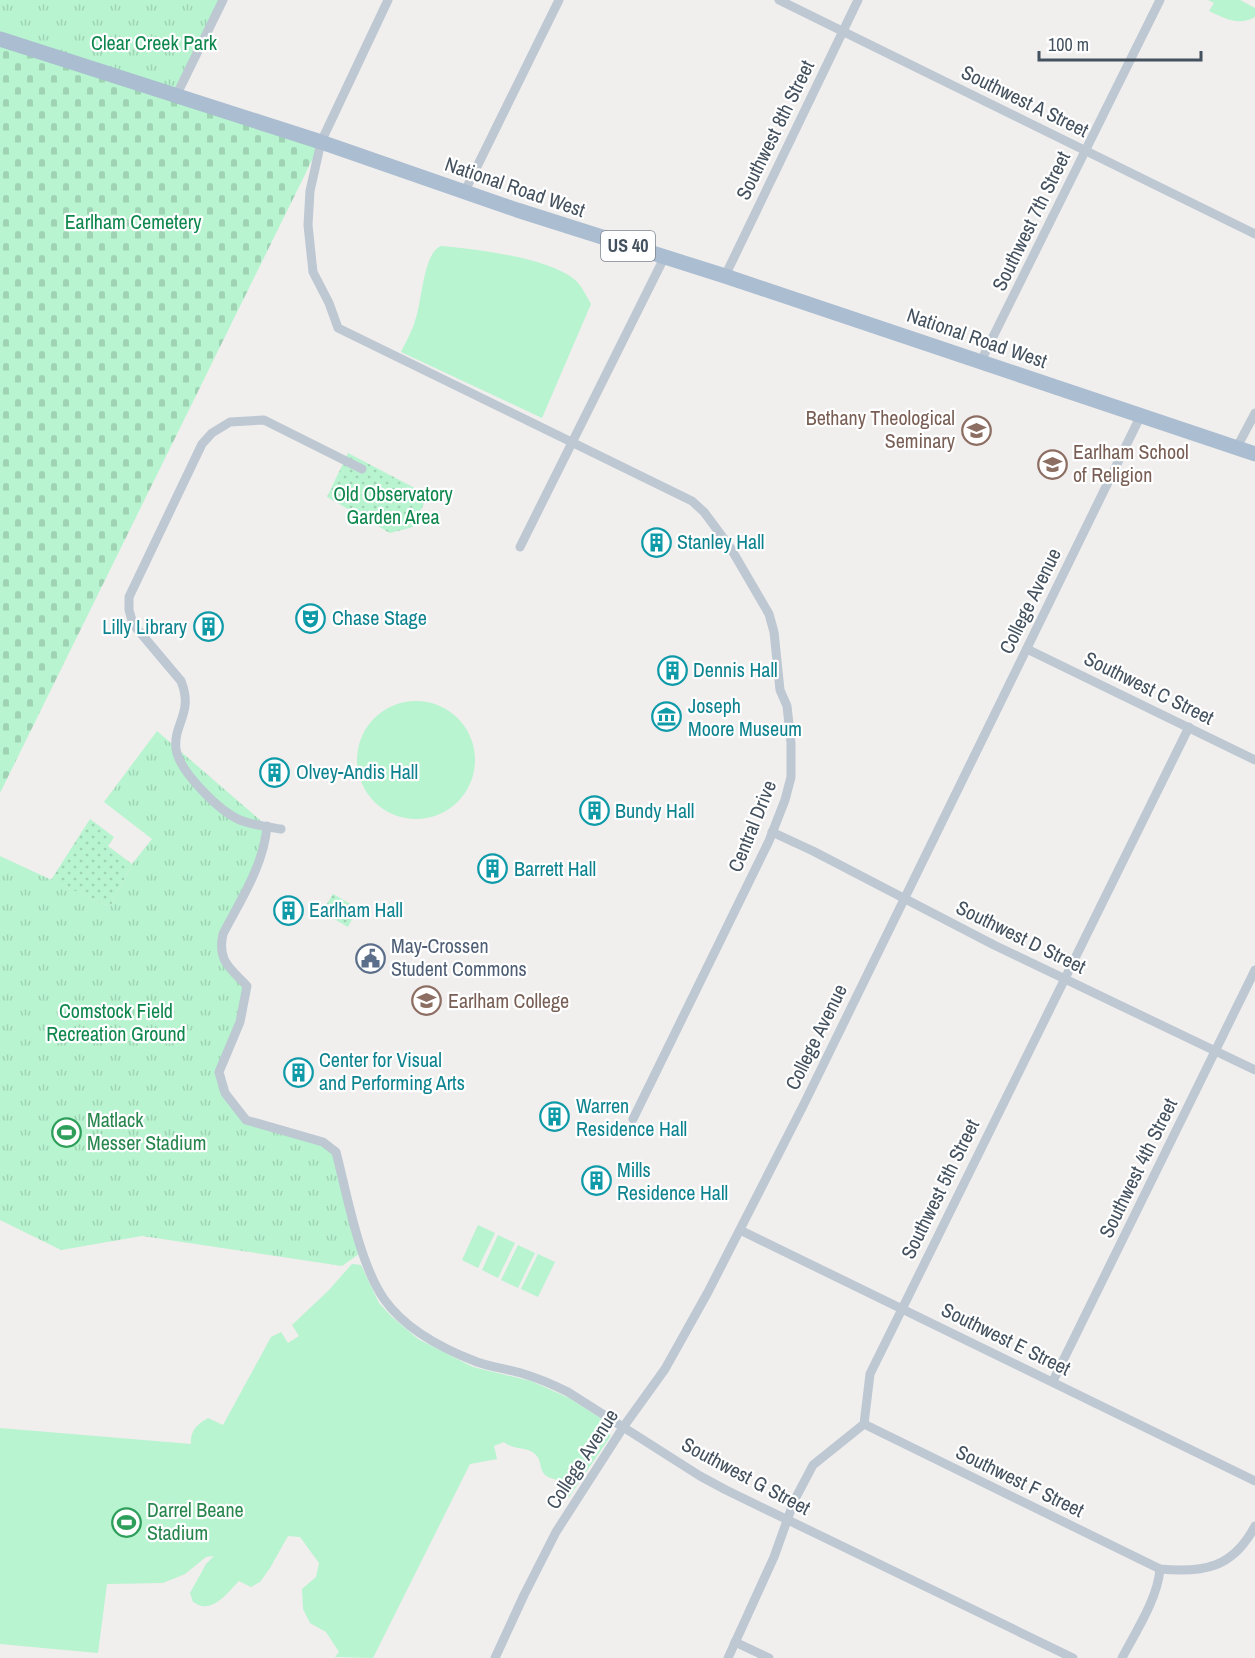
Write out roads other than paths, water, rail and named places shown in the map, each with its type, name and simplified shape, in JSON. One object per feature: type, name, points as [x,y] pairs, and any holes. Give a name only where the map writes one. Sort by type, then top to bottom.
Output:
[{"type":"main road","name":"National Road West","points":[[0,39],[321,142],[1255,454]]},
{"type":"street","points":[[176,96],[223,0]]},
{"type":"street","name":"Central Drive","points":[[388,0],[321,142],[310,191],[308,225],[313,272],[329,303],[338,328],[692,501],[704,512],[730,547],[769,614],[774,632],[780,690],[787,706],[791,743],[791,777],[786,800],[633,1119]]},
{"type":"street","points":[[465,191],[559,0]]},
{"type":"street","name":"Southwest A Street","points":[[779,0],[1255,234]]},
{"type":"street","name":"Southwest 8th Street","points":[[724,276],[858,0]]},
{"type":"street","name":"Southwest 7th Street","points":[[981,362],[1160,0]]},
{"type":"street","points":[[520,547],[664,258]]},
{"type":"street","points":[[1236,449],[1255,413]]},
{"type":"street","name":"College Avenue","points":[[495,1658],[556,1532],[624,1426],[665,1369],[708,1293],[1141,416]]},
{"type":"street","points":[[281,829],[239,820],[212,800],[182,765],[176,748],[185,714],[185,691],[181,681],[133,624],[129,610],[129,597],[202,444],[212,433],[230,422],[264,420],[362,469]]},
{"type":"street","name":"Southwest C Street","points":[[1027,649],[1255,760]]},
{"type":"street","name":"Southwest 5th Street","points":[[864,1424],[870,1374],[1189,727]]},
{"type":"street","name":"Southwest G Street","points":[[267,826],[266,842],[257,866],[223,934],[220,946],[221,955],[247,986],[240,1023],[219,1072],[225,1093],[246,1120],[323,1142],[336,1152],[369,1271],[384,1298],[397,1314],[413,1328],[478,1363],[549,1382],[624,1426],[700,1476],[1073,1658]]},
{"type":"street","name":"Southwest D Street","points":[[772,832],[1064,979],[1255,1070]]},
{"type":"street","name":"Southwest 4th Street","points":[[1053,1381],[1255,970]]},
{"type":"street","name":"Southwest E Street","points":[[740,1230],[1255,1481]]},
{"type":"street","points":[[728,1658],[774,1557],[798,1493],[813,1465],[864,1424]]},
{"type":"street","name":"Southwest F Street","points":[[864,1424],[1160,1569]]},
{"type":"street","points":[[1122,1658],[1153,1595],[1159,1580],[1160,1569],[1187,1572],[1212,1568],[1239,1550],[1255,1526]]},
{"type":"street","points":[[735,1642],[769,1658]]},
{"type":"place","name":"Bethany Theological Seminary","points":[[976,430]]},
{"type":"place","name":"Earlham School of Religion","points":[[1052,464]]},
{"type":"place","name":"Stanley Hall","points":[[656,542]]},
{"type":"place","name":"Chase Stage","points":[[311,618]]},
{"type":"place","name":"Lilly Library","points":[[208,627]]},
{"type":"place","name":"Dennis Hall","points":[[672,670]]},
{"type":"place","name":"Joseph Moore Museum","points":[[667,717]]},
{"type":"place","name":"Olvey-Andis Hall","points":[[275,772]]},
{"type":"place","name":"Bundy Hall","points":[[594,811]]},
{"type":"place","name":"Barrett Hall","points":[[493,869]]},
{"type":"place","name":"Earlham Hall","points":[[288,910]]},
{"type":"place","name":"May-Crossen Student Commons","points":[[370,958]]},
{"type":"place","name":"Earlham College","points":[[427,1001]]},
{"type":"place","name":"Center for Visual and Performing Arts","points":[[298,1072]]},
{"type":"place","name":"Warren Residence Hall","points":[[555,1117]]},
{"type":"place","name":"Matlack Messer Stadium","points":[[66,1132]]},
{"type":"place","name":"Mills Residence Hall","points":[[596,1181]]},
{"type":"place","name":"Darrel Beane Stadium","points":[[126,1522]]},
{"type":"park label","name":"Clear Creek Park","points":[[154,43]]},
{"type":"park label","name":"Earlham Cemetery","points":[[133,222]]},
{"type":"park label","name":"Old Observatory Garden Area","points":[[393,506]]},
{"type":"park label","name":"Comstock Field Recreation Ground","points":[[116,1022]]}]
